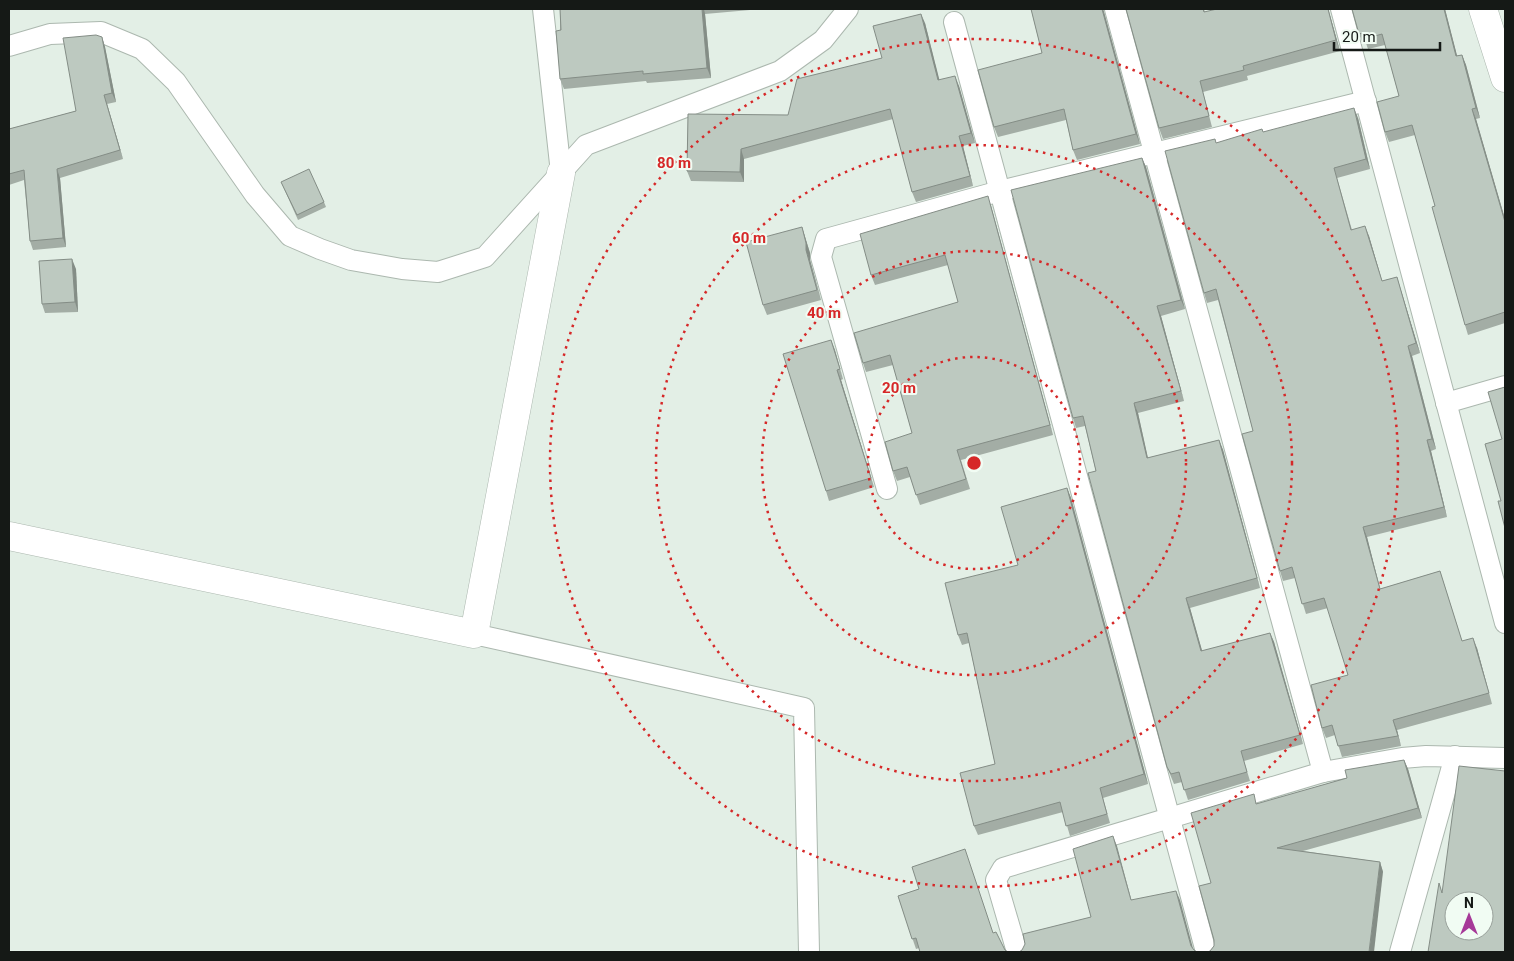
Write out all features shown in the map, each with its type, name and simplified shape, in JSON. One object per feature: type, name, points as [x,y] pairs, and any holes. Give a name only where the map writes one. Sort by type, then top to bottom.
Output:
[{"type":"street","points":[[1484,9],[1505,78]]},
{"type":"street","points":[[9,536],[474,634],[561,173]]},
{"type":"lane","points":[[542,9],[561,173]]},
{"type":"lane","points":[[9,46],[50,34],[101,32],[142,49],[176,82],[255,195],[290,236],[351,260],[402,269],[438,272],[485,257],[586,145],[780,71],[823,40],[848,9]]},
{"type":"lane","points":[[1115,9],[1323,772]]},
{"type":"lane","points":[[1341,9],[1505,622]]},
{"type":"lane","points":[[954,22],[1206,952]]},
{"type":"lane","points":[[887,489],[821,257],[826,239],[1000,191],[1366,101]]},
{"type":"lane","points":[[1446,403],[1505,386]]},
{"type":"lane","points":[[474,634],[804,708],[809,952]]},
{"type":"lane","points":[[1400,952],[1455,756]]},
{"type":"lane","points":[[1017,952],[996,880],[1003,868],[1323,772],[1402,758],[1455,756],[1505,758]]},
{"type":"building","points":[[560,9],[702,9],[707,68],[643,74],[643,71],[560,79],[556,31],[561,30]]},
{"type":"building","points":[[1031,9],[1102,9],[1136,134],[1073,150],[1064,109],[994,127],[978,70],[1042,53]]},
{"type":"building","points":[[1126,9],[1203,9],[1204,12],[1217,9],[1328,9],[1336,40],[1243,66],[1244,70],[1200,81],[1209,116],[1159,128]]},
{"type":"building","points":[[1352,9],[1444,9],[1456,56],[1462,55],[1476,108],[1472,109],[1505,222],[1505,312],[1465,325],[1432,207],[1435,206],[1412,125],[1385,132],[1377,102],[1399,96],[1382,34],[1364,39],[1362,33],[1359,34]]},
{"type":"building","points":[[921,14],[938,80],[955,76],[971,133],[959,136],[970,176],[912,192],[890,109],[741,149],[740,172],[687,171],[688,114],[788,115],[797,79],[882,58],[873,26]]},
{"type":"building","points":[[96,35],[102,37],[112,93],[104,95],[120,150],[57,169],[63,238],[30,241],[24,170],[9,174],[9,129],[76,111],[63,38]]},
{"type":"building","points":[[1354,108],[1366,159],[1334,168],[1351,230],[1365,226],[1382,281],[1397,277],[1416,343],[1408,346],[1432,439],[1427,440],[1444,507],[1363,527],[1380,589],[1440,571],[1462,641],[1473,638],[1489,693],[1393,720],[1398,736],[1338,746],[1332,725],[1322,728],[1311,685],[1348,675],[1324,598],[1302,604],[1292,567],[1280,571],[1242,434],[1253,431],[1216,289],[1204,293],[1165,151],[1215,139],[1216,143],[1262,129],[1263,132]]},
{"type":"building","points":[[1142,158],[1181,300],[1157,306],[1181,391],[1134,403],[1147,458],[1219,440],[1257,578],[1186,598],[1201,651],[1270,633],[1300,735],[1241,751],[1247,772],[1184,790],[1179,772],[1171,774],[1167,767],[1088,473],[1096,471],[1083,416],[1073,418],[1011,190]]},
{"type":"building","points":[[309,169],[324,202],[297,215],[281,182]]},
{"type":"building","points":[[988,196],[1050,425],[957,450],[966,479],[916,495],[907,467],[893,471],[885,442],[912,433],[890,355],[863,363],[854,333],[958,302],[945,255],[871,275],[860,234]]},
{"type":"building","points":[[802,227],[817,290],[763,305],[746,242]]},
{"type":"building","points":[[72,259],[75,302],[42,304],[39,261]]},
{"type":"building","points":[[831,340],[840,369],[837,370],[871,478],[826,491],[783,354]]},
{"type":"building","points":[[1505,387],[1505,528],[1498,501],[1501,501],[1485,444],[1502,439],[1488,392]]},
{"type":"building","points":[[1067,488],[1144,774],[1100,788],[1107,814],[1066,826],[1060,802],[974,826],[960,773],[995,764],[967,633],[958,635],[945,583],[1018,565],[1001,507]]},
{"type":"building","points":[[1404,760],[1418,808],[1277,848],[1380,862],[1369,952],[1208,952],[1214,946],[1214,940],[1199,886],[1211,883],[1191,813],[1254,794],[1256,804],[1347,778],[1345,770]]},
{"type":"building","points":[[1459,766],[1505,771],[1505,952],[1428,952],[1439,883],[1442,893]]},
{"type":"building","points":[[1113,836],[1131,900],[1176,891],[1191,946],[1197,952],[1019,952],[1025,944],[1023,934],[1091,917],[1073,849]]},
{"type":"building","points":[[965,849],[993,933],[996,932],[1005,950],[1008,952],[920,952],[916,938],[912,939],[898,896],[919,889],[912,867]]}]
